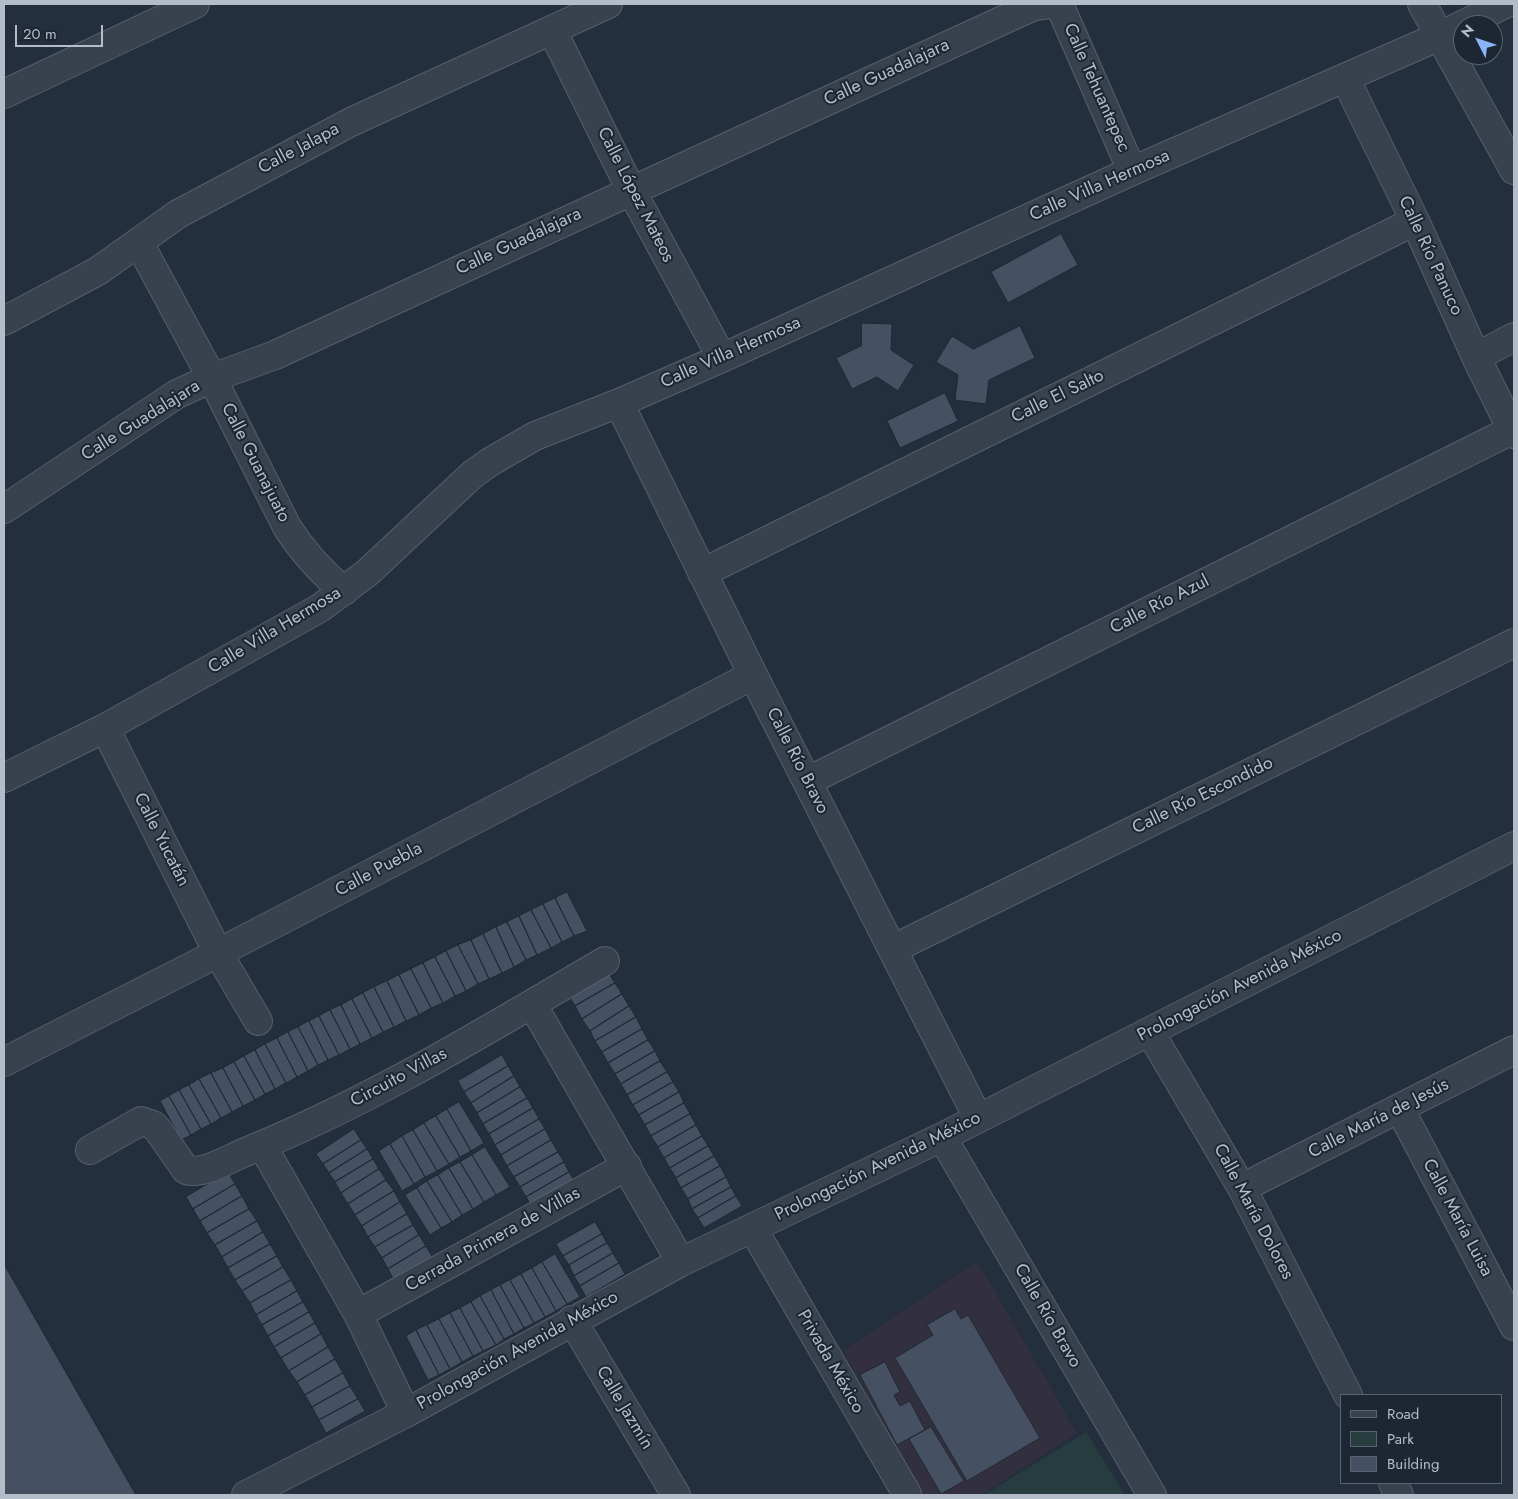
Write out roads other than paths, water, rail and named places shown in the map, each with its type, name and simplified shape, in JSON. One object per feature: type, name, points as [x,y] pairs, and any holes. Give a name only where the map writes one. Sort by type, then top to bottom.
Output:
[{"type":"street","points":[[4,94],[195,4]]},
{"type":"street","name":"Calle Jalapa","points":[[4,322],[98,271],[140,243],[157,227],[178,214],[351,122],[608,4]]},
{"type":"street","name":"Calle Guadalajara","points":[[4,509],[177,394],[212,378],[275,354],[1034,6],[1051,4]]},
{"type":"street","name":"Calle Tehuantepec","points":[[1059,4],[1132,171]]},
{"type":"street","points":[[1422,4],[1514,170]]},
{"type":"street","name":"Calle Villa Hermosa","points":[[4,778],[105,728],[296,623],[367,573],[473,474],[535,436],[619,403],[722,358],[1132,171],[1440,36],[1505,4]]},
{"type":"street","name":"Calle López Mateos","points":[[552,30],[631,190],[722,358]]},
{"type":"street","name":"Calle Río Panuco","points":[[1345,78],[1415,221],[1476,357],[1513,432]]},
{"type":"street","name":"Calle El Salto","points":[[702,573],[1415,221]]},
{"type":"street","name":"Calle Guanajuato","points":[[140,243],[212,378],[287,527],[300,548],[317,568],[344,591]]},
{"type":"street","points":[[1476,357],[1514,337]]},
{"type":"street","name":"Calle Río Bravo","points":[[619,403],[753,675],[978,1118]]},
{"type":"street","name":"Calle Río Azul","points":[[808,781],[1513,432]]},
{"type":"street","name":"Calle Río Escondido","points":[[893,949],[1514,643]]},
{"type":"street","name":"Calle Puebla","points":[[4,1062],[753,675]]},
{"type":"street","name":"Calle Yucatán","points":[[105,728],[218,953],[258,1022]]},
{"type":"street","name":"Prolongación Avenida México","points":[[246,1495],[406,1413],[572,1320],[675,1253],[753,1229],[942,1137],[1514,846]]},
{"type":"street","name":"Circuito Villas","points":[[90,1150],[142,1121],[153,1125],[158,1130],[182,1167],[192,1172],[262,1145],[396,1082],[605,961]]},
{"type":"street","points":[[532,1004],[627,1166],[675,1253]]},
{"type":"street","name":"Calle María Dolores","points":[[1150,1032],[1242,1188],[1347,1394]]},
{"type":"street","name":"Calle María de Jesús","points":[[1242,1188],[1514,1050]]},
{"type":"street","name":"Calle María Luisa","points":[[1400,1109],[1514,1326]]},
{"type":"street","name":"Calle Río Bravo","points":[[942,1137],[1152,1495]]},
{"type":"street","points":[[262,1145],[358,1314],[406,1413]]},
{"type":"street","name":"Cerrada Primera de Villas","points":[[358,1314],[627,1166]]},
{"type":"street","name":"Privada México","points":[[753,1229],[907,1494]]},
{"type":"street","name":"Calle Jazmín","points":[[572,1320],[676,1495]]}]
